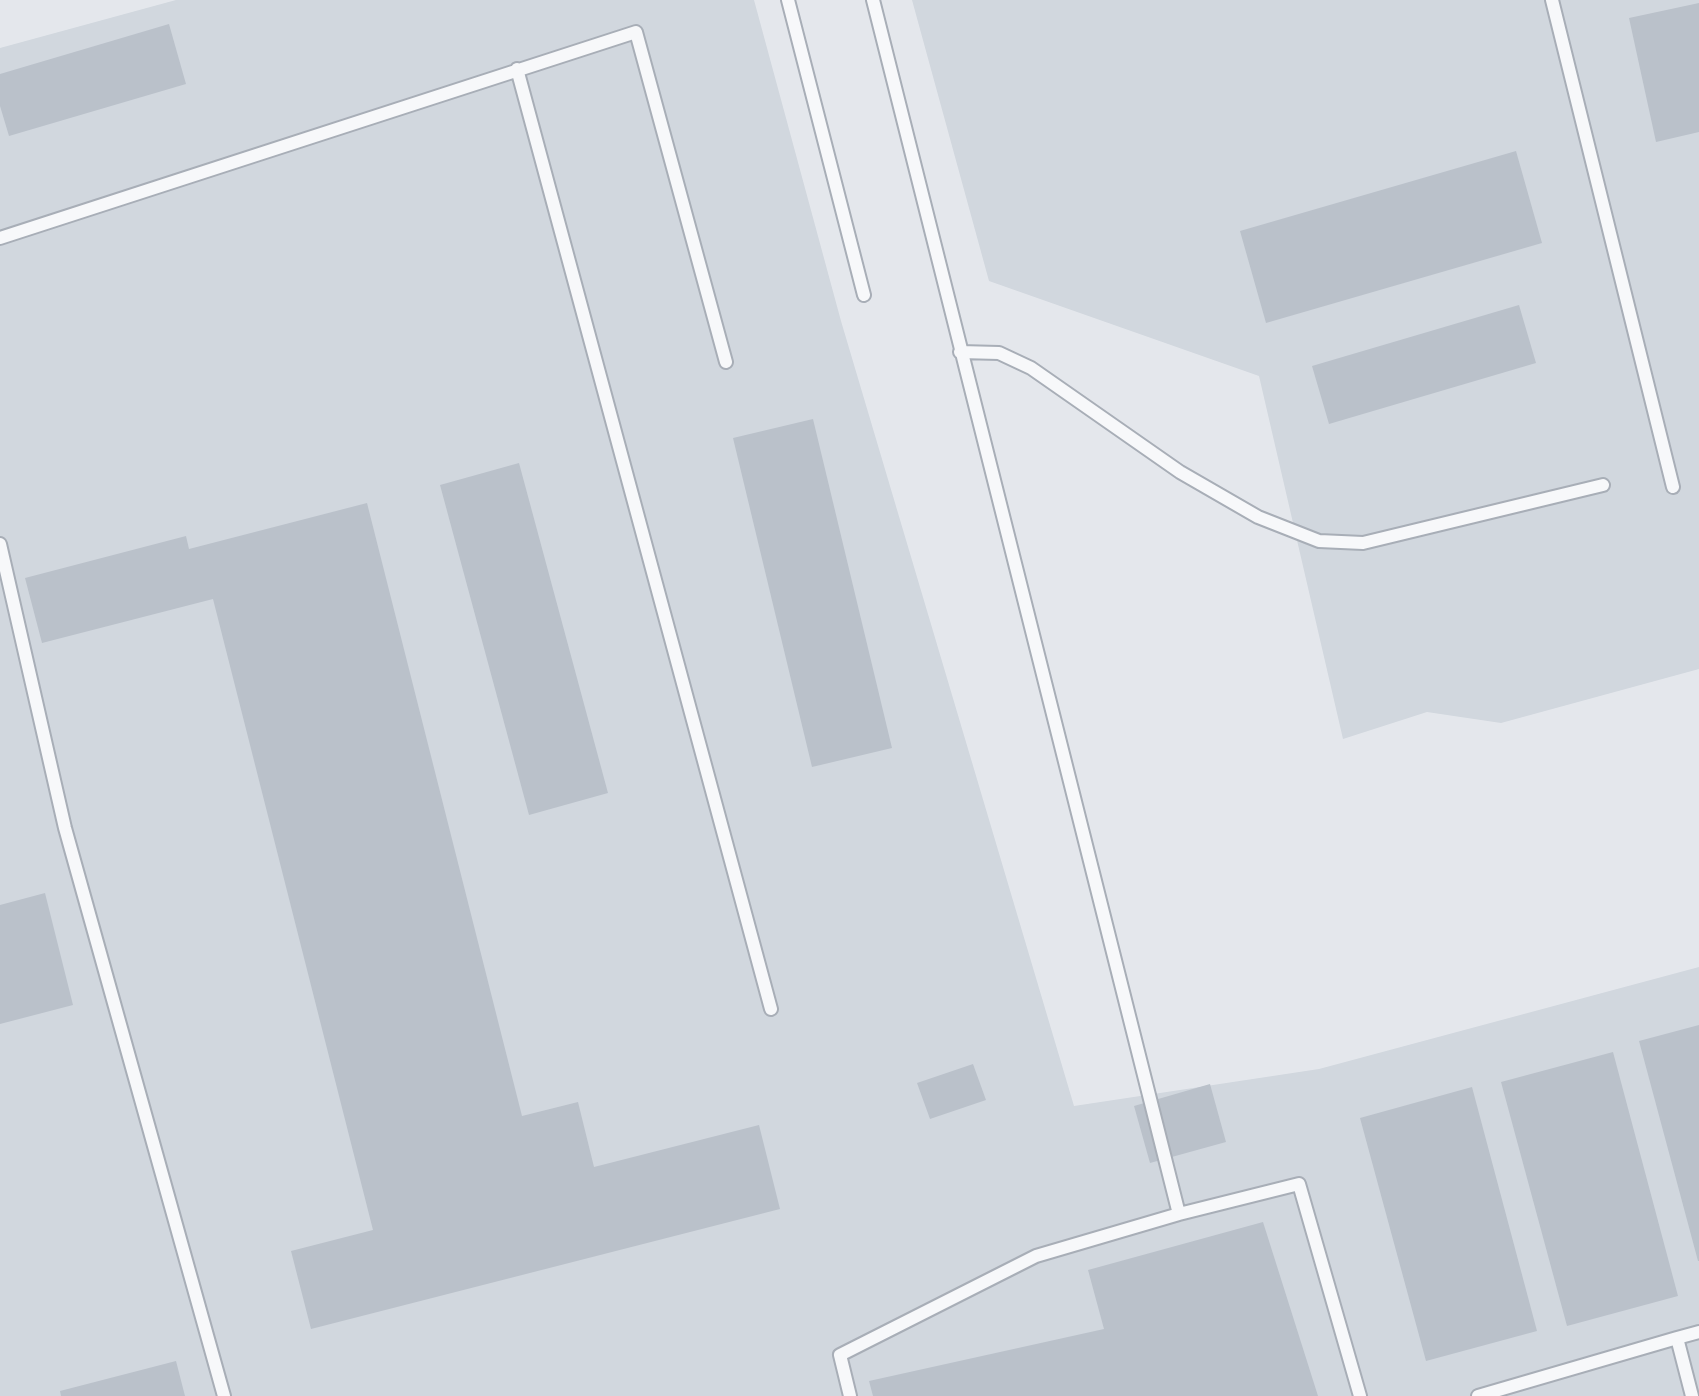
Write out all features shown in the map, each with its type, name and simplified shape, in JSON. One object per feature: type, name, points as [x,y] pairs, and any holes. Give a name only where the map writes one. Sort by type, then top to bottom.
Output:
[{"type":"lane","points":[[788,0],[864,295]]},
{"type":"lane","points":[[873,0],[1179,1214]]},
{"type":"lane","points":[[1552,0],[1673,487]]},
{"type":"lane","points":[[0,238],[636,32],[726,362]]},
{"type":"lane","points":[[517,69],[771,1009]]},
{"type":"lane","points":[[960,352],[999,353],[1031,368],[1180,472],[1258,517],[1320,541],[1363,543],[1603,485]]},
{"type":"lane","points":[[0,544],[65,828],[224,1396]]},
{"type":"lane","points":[[850,1396],[840,1355],[1036,1256],[1179,1214],[1299,1184],[1360,1396]]},
{"type":"lane","points":[[1478,1396],[1699,1332]]},
{"type":"lane","points":[[1677,1338],[1692,1396]]},
{"type":"shaded area","points":[[176,0],[754,0],[841,321],[1074,1106],[1319,1069],[1699,967],[1699,1396],[0,1396],[0,48]]},
{"type":"shaded area","points":[[912,0],[1699,0],[1699,669],[1501,723],[1427,712],[1343,739],[1259,376],[989,281]]},
{"type":"building","points":[[1699,3],[1699,132],[1656,142],[1629,18]]},
{"type":"building","points":[[169,24],[186,84],[9,136],[0,106],[0,74]]},
{"type":"building","points":[[1516,151],[1542,243],[1266,323],[1240,231]]},
{"type":"building","points":[[1519,305],[1536,363],[1329,424],[1312,366]]},
{"type":"building","points":[[813,419],[892,748],[812,767],[733,438]]},
{"type":"building","points":[[519,463],[608,793],[529,815],[440,485]]},
{"type":"building","points":[[367,503],[522,1116],[578,1102],[594,1167],[759,1125],[780,1209],[311,1329],[291,1251],[373,1230],[213,599],[42,643],[25,578],[186,536],[189,549]]},
{"type":"building","points":[[45,893],[73,1005],[0,1024],[0,905]]},
{"type":"building","points":[[1699,1025],[1699,1261],[1698,1261],[1639,1041]]},
{"type":"building","points":[[1613,1052],[1678,1296],[1567,1326],[1501,1082]]},
{"type":"building","points":[[973,1064],[986,1100],[930,1119],[917,1083]]},
{"type":"building","points":[[1210,1084],[1226,1142],[1150,1163],[1134,1106]]},
{"type":"building","points":[[1472,1087],[1537,1331],[1426,1361],[1360,1118]]},
{"type":"building","points":[[1263,1222],[1318,1396],[873,1396],[869,1381],[1104,1329],[1088,1270]]},
{"type":"building","points":[[176,1361],[185,1396],[61,1396],[60,1391]]}]
